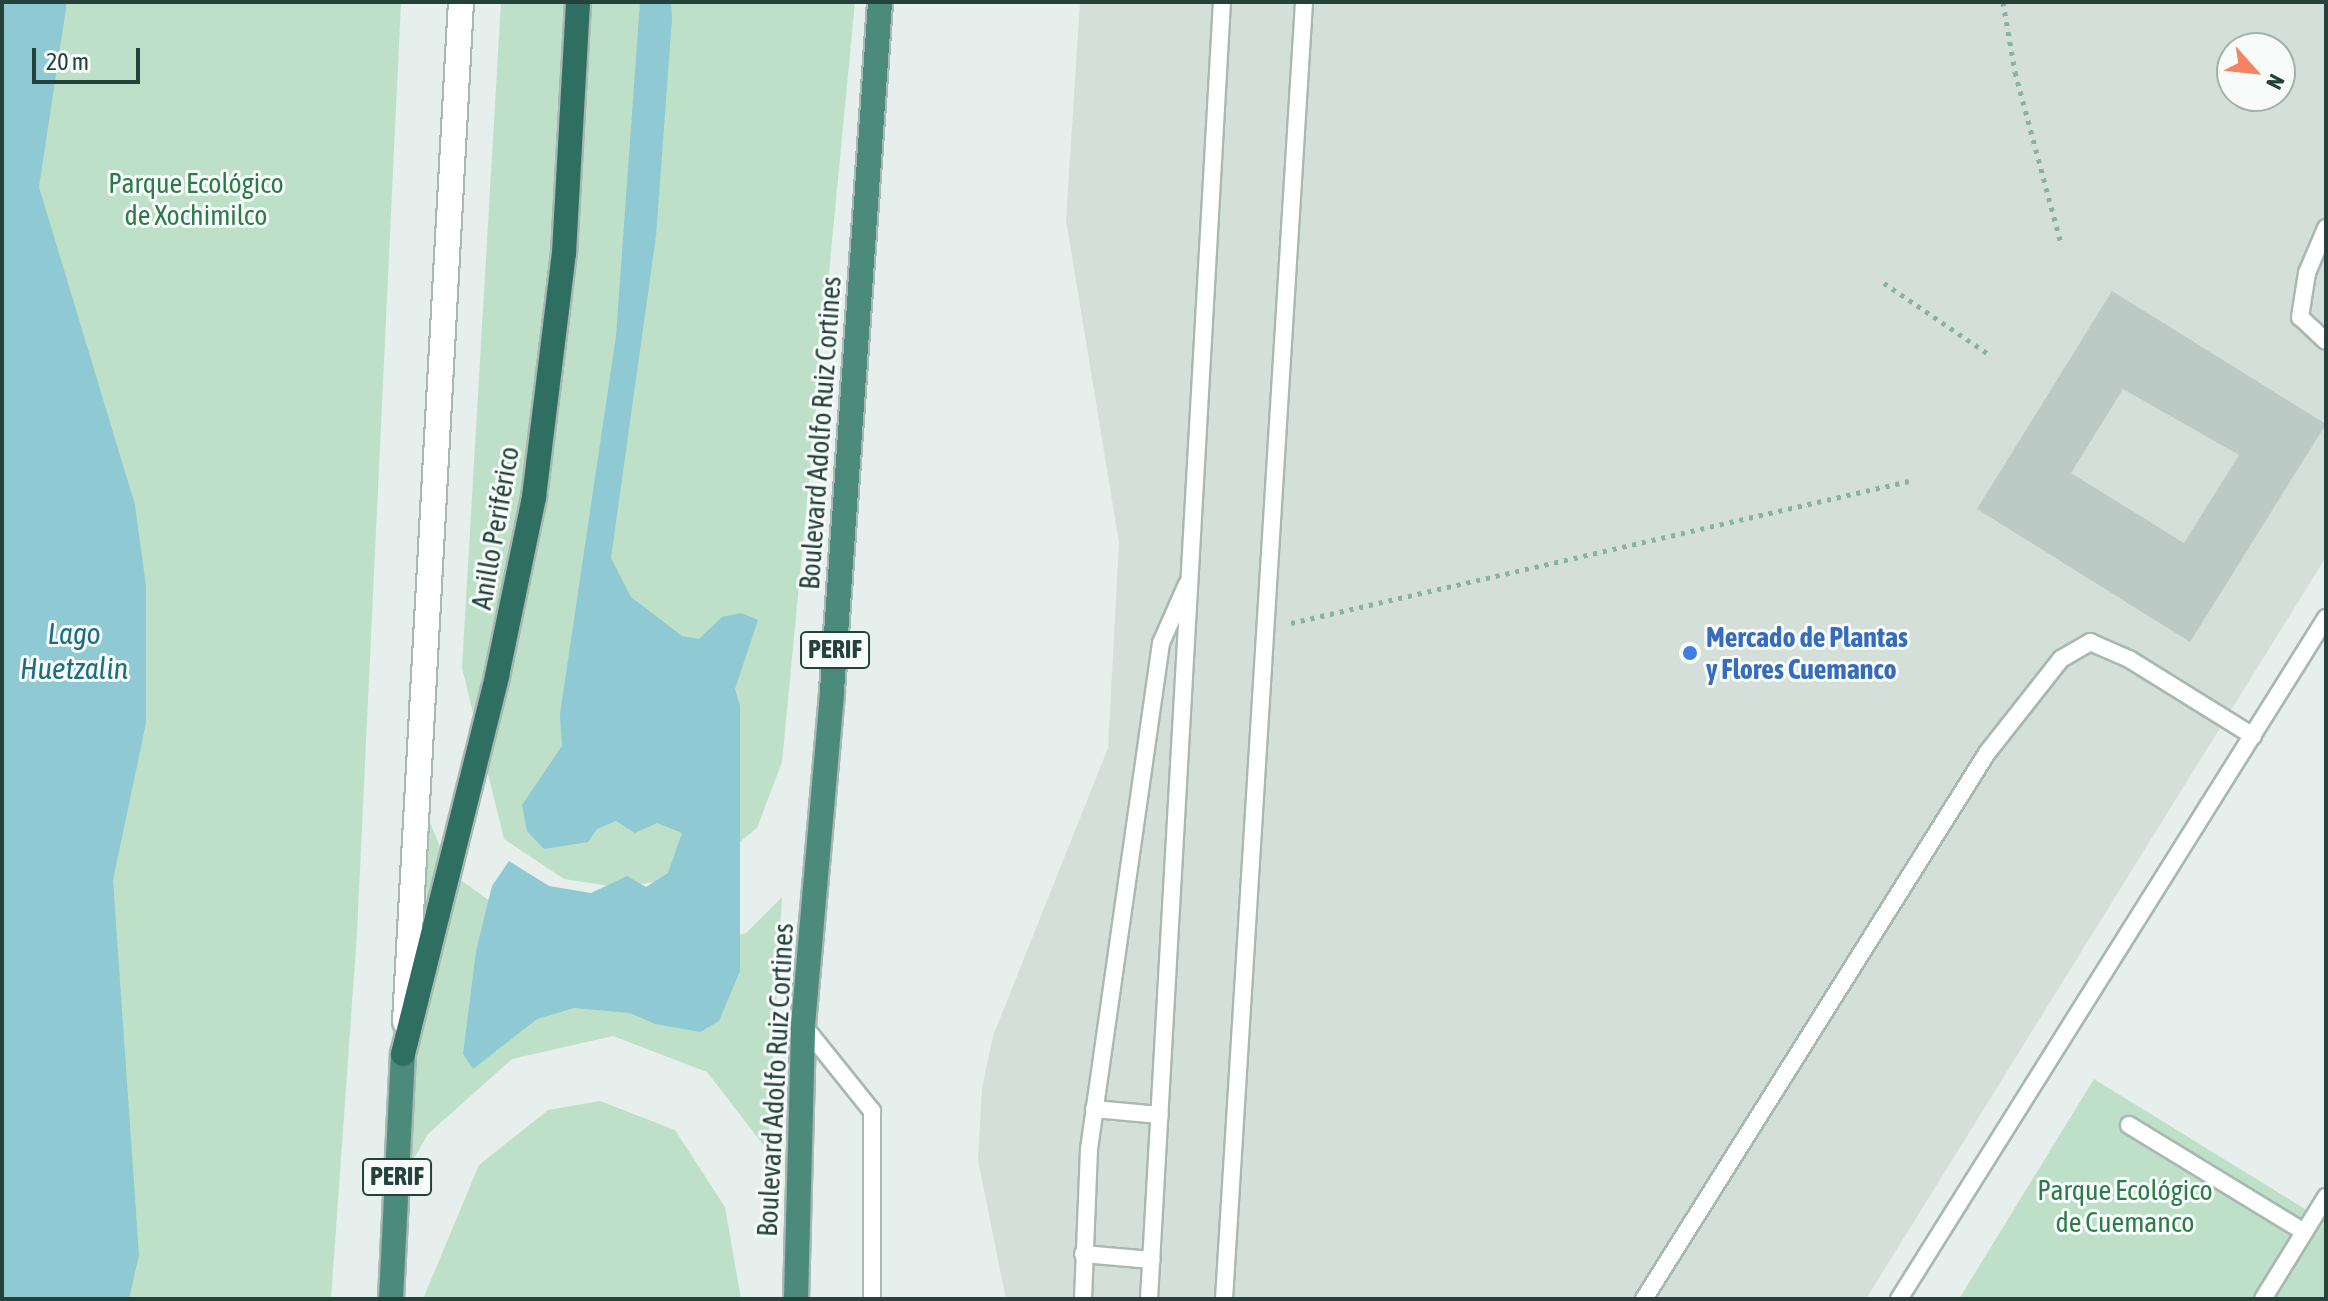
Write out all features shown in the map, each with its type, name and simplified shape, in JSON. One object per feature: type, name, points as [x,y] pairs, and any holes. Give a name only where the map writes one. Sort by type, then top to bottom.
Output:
[{"type":"highway","name":"Anillo Periférico","points":[[403,1054],[497,676],[534,497],[556,314],[578,2]]},
{"type":"highway","name":"Boulevard Adolfo Ruiz Cortines","points":[[796,1299],[803,1025],[832,691],[880,2]]},
{"type":"highway","name":"PERIF","points":[[391,1299],[403,1054]]},
{"type":"main road","name":"PERIF","points":[[403,1054],[461,2]]},
{"type":"lane","points":[[1149,1299],[1222,2]]},
{"type":"lane","points":[[1224,1299],[1304,2]]},
{"type":"lane","points":[[2326,228],[2307,273],[2300,317],[2326,341]]},
{"type":"lane","points":[[1083,1299],[1083,1254],[1094,1109],[1161,643],[1190,575]]},
{"type":"lane","points":[[1899,1299],[2326,618]]},
{"type":"lane","points":[[1644,1299],[1987,753],[2061,659],[2090,642],[2129,659],[2253,736]]},
{"type":"lane","points":[[803,1025],[872,1111],[872,1299]]},
{"type":"lane","points":[[1094,1109],[1160,1115]]},
{"type":"lane","points":[[2129,1125],[2304,1232]]},
{"type":"lane","points":[[2263,1299],[2326,1197]]},
{"type":"lane","points":[[1083,1254],[1152,1260]]},
{"type":"path","points":[[2003,2],[2015,72],[2061,244]]},
{"type":"path","points":[[1884,283],[1987,353]]},
{"type":"path","points":[[1267,628],[1909,481]]},
{"type":"shaded area","name":"Mercado de Plantas y Flores Cuemanco","points":[[1080,2],[2326,2],[2326,557],[1866,1299],[1006,1299],[978,1160],[982,1088],[993,1036],[1108,748],[1119,543],[1066,220]]},
{"type":"green space","name":"Parque Ecológico de Xochimilco","points":[[2,2],[401,2],[357,933],[331,1299],[2,1299]]},
{"type":"green space","points":[[501,2],[855,2],[782,762],[757,828],[703,872],[623,888],[564,879],[504,839],[462,668]]},
{"type":"green space","points":[[419,796],[451,873],[550,944],[653,957],[746,933],[782,897],[768,1151],[707,1072],[613,1036],[512,1059],[428,1134],[399,1185]]},
{"type":"green space","name":"Parque Ecológico de Cuemanco","points":[[2094,1079],[2326,1222],[2326,1299],[1959,1299]]},
{"type":"green space","points":[[600,1101],[675,1130],[725,1207],[741,1299],[423,1299],[479,1165],[548,1110]]},
{"type":"water","name":"Lago Huetzalin","points":[[2,2],[67,2],[39,187],[135,505],[146,586],[146,723],[113,880],[139,1255],[129,1299],[2,1299]]},
{"type":"water","points":[[640,2],[671,2],[672,19],[656,236],[611,558],[631,597],[682,636],[699,639],[722,617],[741,613],[758,620],[735,689],[740,706],[740,971],[719,1021],[700,1032],[655,1024],[630,1013],[574,1008],[537,1019],[473,1069],[463,1054],[476,951],[492,886],[509,861],[549,886],[591,893],[627,876],[646,887],[668,873],[682,833],[657,823],[635,833],[616,821],[597,829],[588,842],[544,849],[527,831],[522,805],[562,746],[560,714],[616,336]]},
{"type":"building","points":[[2112,291],[2326,424],[2190,642],[1977,509]],"holes":[[[2123,389],[2239,455],[2184,543],[2071,473]]]},
{"type":"place","name":"Mercado de Plantas y Flores Cuemanco","points":[[1690,653]]}]
